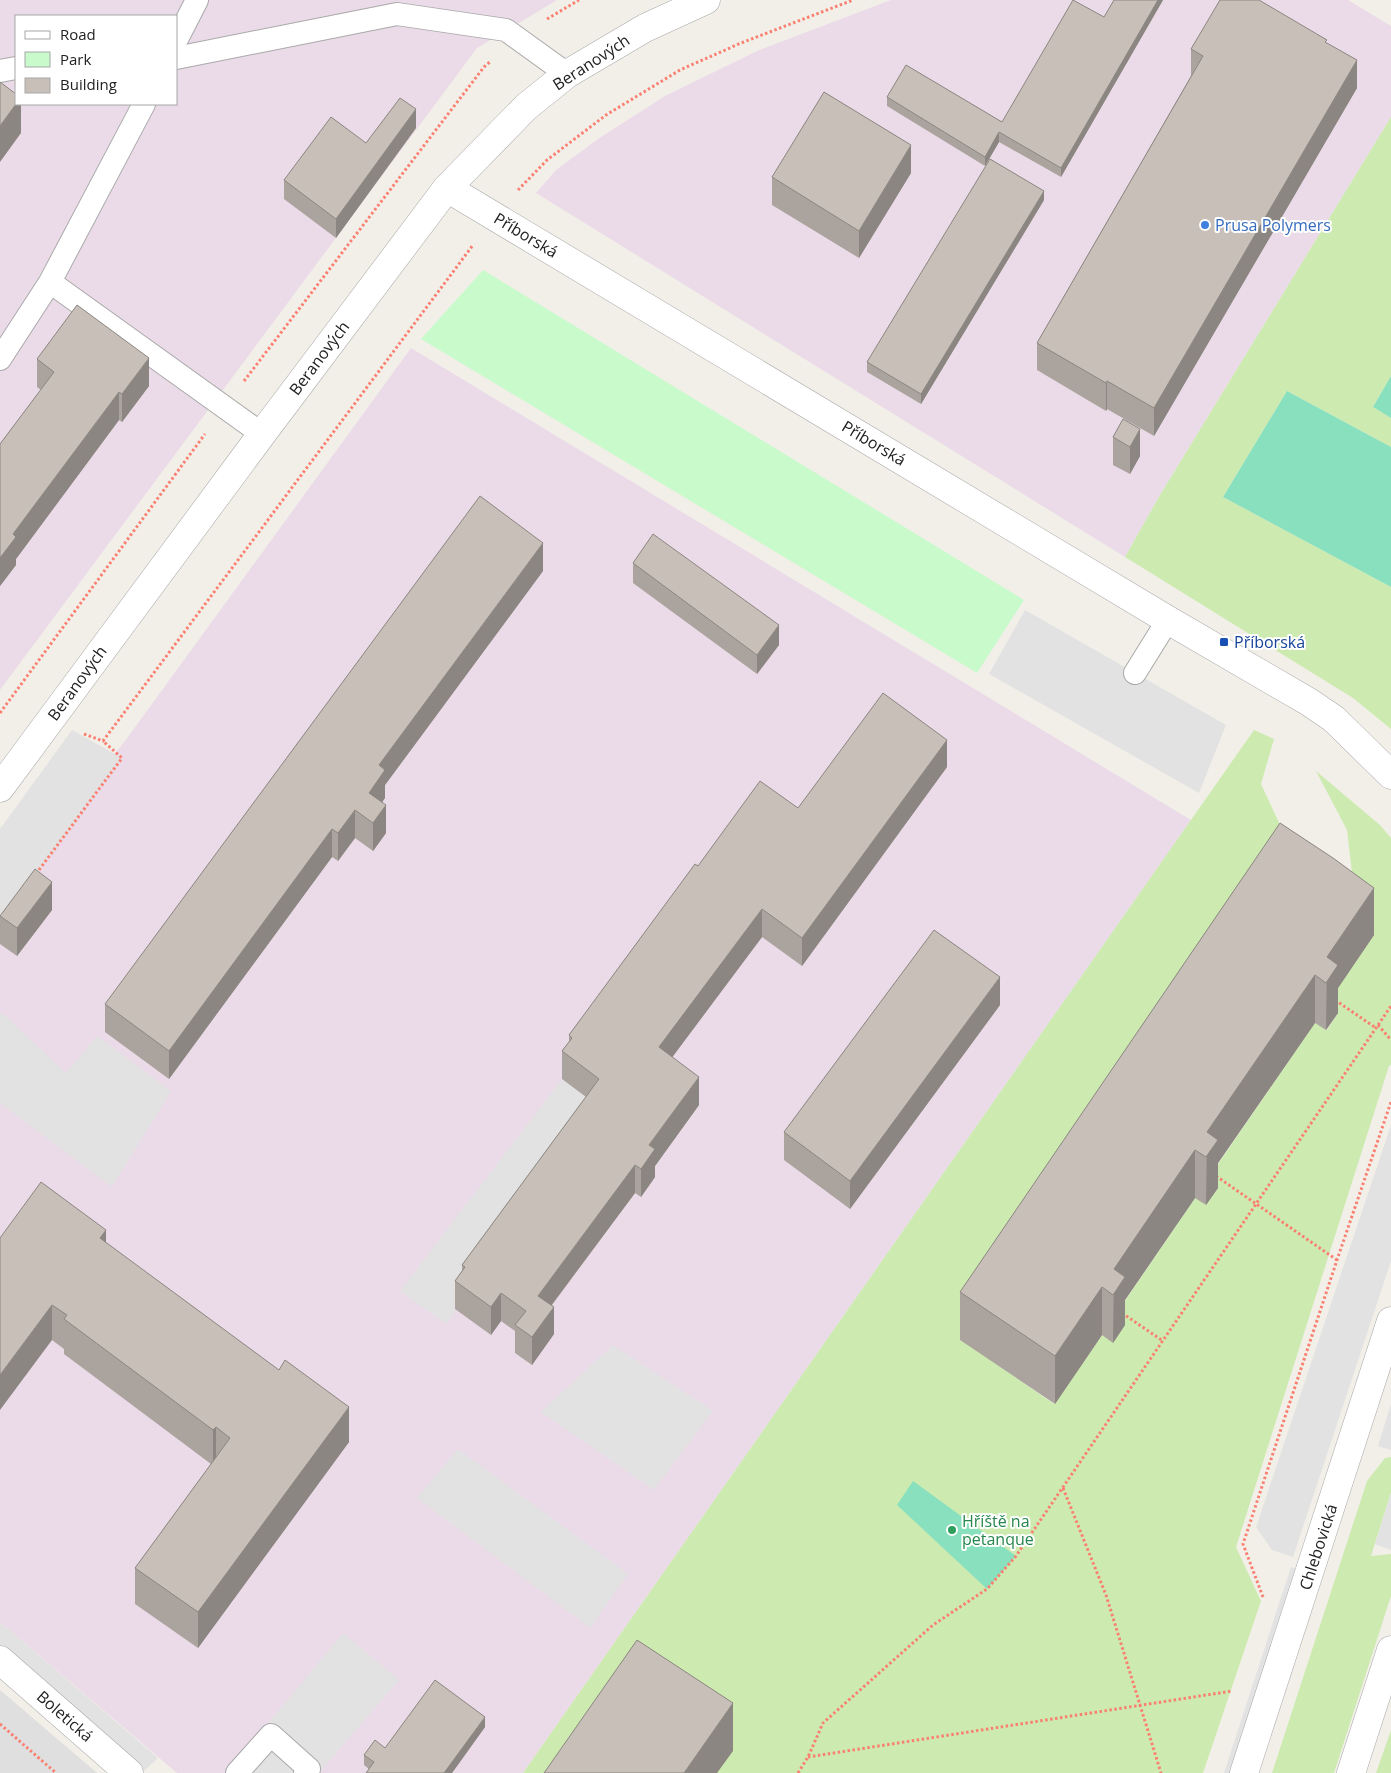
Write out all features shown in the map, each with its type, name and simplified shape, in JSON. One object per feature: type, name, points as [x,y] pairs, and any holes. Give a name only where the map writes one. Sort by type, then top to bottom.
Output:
[{"type":"street","name":"Beranových","points":[[0,788],[447,188],[526,107],[567,74],[645,28],[706,0]]},
{"type":"street","name":"Příborská","points":[[447,188],[1168,620],[1309,702],[1334,719],[1391,775]]},
{"type":"street","name":"Chlebovická","points":[[1244,1773],[1391,1321]]},
{"type":"street","points":[[1351,1773],[1391,1650]]},
{"type":"street","name":"Boletická","points":[[0,1660],[130,1773]]},
{"type":"lane","points":[[178,38],[197,0]]},
{"type":"lane","points":[[178,58],[397,14],[506,30],[567,74]]},
{"type":"lane","points":[[0,71],[15,68]]},
{"type":"lane","points":[[0,359],[50,282],[143,105]]},
{"type":"lane","points":[[50,282],[262,434]]},
{"type":"lane","points":[[1135,673],[1168,620]]},
{"type":"lane","points":[[240,1772],[271,1736],[309,1769],[305,1773]]},
{"type":"path","points":[[0,713],[225,407],[484,67],[516,38],[579,0]]},
{"type":"path","points":[[103,741],[495,216],[547,160],[606,116],[680,70],[741,43],[853,0]]},
{"type":"path","points":[[33,880],[122,758],[103,741],[48,722]]},
{"type":"path","points":[[1332,998],[1377,1027],[1391,1040]]},
{"type":"path","points":[[798,1773],[808,1757],[823,1723],[933,1625],[987,1589],[1016,1556],[1391,1006]]},
{"type":"path","points":[[1264,1601],[1243,1544],[1391,1102]]},
{"type":"path","points":[[1212,1173],[1337,1260]]},
{"type":"path","points":[[1118,1311],[1163,1341]]},
{"type":"path","points":[[1063,1488],[1106,1595],[1161,1773]]},
{"type":"path","points":[[808,1757],[1236,1691],[1232,1700]]},
{"type":"path","points":[[0,1724],[56,1773]]},
{"type":"shaded area","points":[[0,0],[557,0],[477,48],[0,690]]},
{"type":"shaded area","points":[[891,0],[1348,0],[1391,26],[1391,117],[1160,495],[1125,557],[536,193],[556,170],[598,139],[665,96],[757,51]]},
{"type":"shaded area","points":[[411,348],[1191,820],[523,1773],[177,1773],[0,1622],[0,902],[40,847],[125,741]]},
{"type":"shaded area","points":[[1025,610],[1226,725],[1199,793],[989,674]]},
{"type":"shaded area","points":[[72,730],[122,758],[0,924],[0,829]]},
{"type":"shaded area","points":[[2,1013],[66,1073],[97,1036],[171,1091],[112,1187],[0,1103],[0,1015]]},
{"type":"shaded area","points":[[562,1079],[599,1107],[446,1324],[400,1291]]},
{"type":"shaded area","points":[[1391,1125],[1391,1261],[1293,1557],[1272,1550],[1256,1527]]},
{"type":"shaded area","points":[[613,1345],[713,1411],[654,1490],[541,1412]]},
{"type":"shaded area","points":[[1391,1404],[1391,1450],[1378,1446]]},
{"type":"shaded area","points":[[458,1449],[628,1574],[590,1628],[417,1498]]},
{"type":"shaded area","points":[[1391,1493],[1391,1550],[1375,1544]]},
{"type":"shaded area","points":[[1291,1567],[1309,1575],[1243,1773],[1224,1773]]},
{"type":"shaded area","points":[[0,1622],[158,1758],[143,1772],[0,1648]]},
{"type":"shaded area","points":[[343,1633],[399,1680],[319,1773],[227,1773]]},
{"type":"shaded area","points":[[0,1690],[97,1773],[0,1773]]},
{"type":"green space","points":[[1391,117],[1391,376],[1373,407],[1391,418],[1391,447],[1287,391],[1223,497],[1391,587],[1391,729],[1353,698],[1125,557],[1160,495]]},
{"type":"green space","points":[[483,270],[1024,600],[977,673],[421,339]]},
{"type":"green space","points":[[1391,376],[1391,418],[1373,407]]},
{"type":"green space","points":[[1287,391],[1391,447],[1391,587],[1223,497]]},
{"type":"green space","points":[[1254,730],[1274,739],[1261,784],[1288,842],[960,1339],[1054,1404],[1102,1335],[1113,1342],[1125,1325],[1114,1317],[1195,1198],[1207,1205],[1207,1180],[1315,1023],[1327,1030],[1338,1013],[1327,1005],[1352,873],[1347,830],[1316,771],[1380,825],[1391,838],[1391,1065],[1389,1066],[1236,1547],[1261,1601],[1203,1773],[523,1773]],"holes":[[[913,1482],[1015,1556],[987,1589]]]},
{"type":"green space","points":[[1391,1457],[1391,1493],[1371,1556],[1391,1554],[1391,1596],[1334,1773],[1272,1773],[1367,1481],[1385,1458]]},
{"type":"green space","name":"Hříště na petanque","points":[[913,1481],[1016,1556],[987,1589],[897,1505]]},
{"type":"green space","points":[[1391,1730],[1391,1773],[1376,1773]]},
{"type":"building","points":[[1073,0],[1104,17],[1114,0],[1158,0],[1061,168],[999,132],[985,157],[887,97],[906,65],[1002,122]]},
{"type":"building","points":[[1220,0],[1259,0],[1357,60],[1154,408],[1037,343],[1203,56],[1191,49]]},
{"type":"building","points":[[0,82],[15,93],[15,105],[0,126]]},
{"type":"building","points":[[824,92],[911,145],[859,231],[772,177]]},
{"type":"building","points":[[400,98],[416,109],[336,219],[284,180],[331,117],[366,143]]},
{"type":"building","points":[[990,159],[1044,191],[921,394],[867,362]]},
{"type":"building","points":[[77,305],[149,358],[122,394],[119,392],[13,534],[16,537],[0,558],[0,444],[54,372],[37,359]]},
{"type":"building","points":[[1123,419],[1140,429],[1130,447],[1113,437]]},
{"type":"building","points":[[480,496],[543,543],[379,765],[385,770],[369,793],[386,805],[373,823],[355,810],[338,833],[332,829],[169,1051],[105,1004]]},
{"type":"building","points":[[653,534],[779,625],[757,655],[633,563]]},
{"type":"building","points":[[883,693],[947,740],[802,938],[762,909],[659,1047],[699,1077],[649,1145],[655,1149],[641,1169],[635,1165],[538,1296],[554,1307],[532,1337],[515,1325],[526,1311],[501,1293],[491,1307],[455,1281],[465,1267],[462,1265],[599,1079],[562,1051],[572,1038],[569,1035],[695,864],[698,866],[760,781],[798,808]]},
{"type":"building","points":[[1280,823],[1374,888],[1327,957],[1338,965],[1326,983],[1315,975],[1207,1132],[1218,1140],[1206,1157],[1195,1150],[1114,1269],[1125,1277],[1113,1295],[1102,1287],[1055,1356],[960,1292]]},
{"type":"building","points":[[35,869],[52,882],[17,928],[0,916]]},
{"type":"building","points":[[934,930],[1000,977],[850,1181],[784,1132]]},
{"type":"building","points":[[41,1182],[106,1230],[100,1238],[279,1370],[285,1360],[349,1407],[198,1612],[135,1568],[230,1438],[216,1427],[213,1430],[64,1319],[67,1315],[52,1305],[0,1375],[0,1238]]},
{"type":"building","points":[[637,1640],[733,1703],[684,1773],[544,1773]]},
{"type":"building","points":[[435,1680],[485,1717],[444,1773],[366,1773],[374,1762],[364,1755],[375,1740],[385,1748]]},
{"type":"place","name":"Prusa Polymers","points":[[1205,225]]},
{"type":"place","name":"Příborská","points":[[1224,642]]},
{"type":"place","name":"Hříště na petanque","points":[[952,1530]]}]
